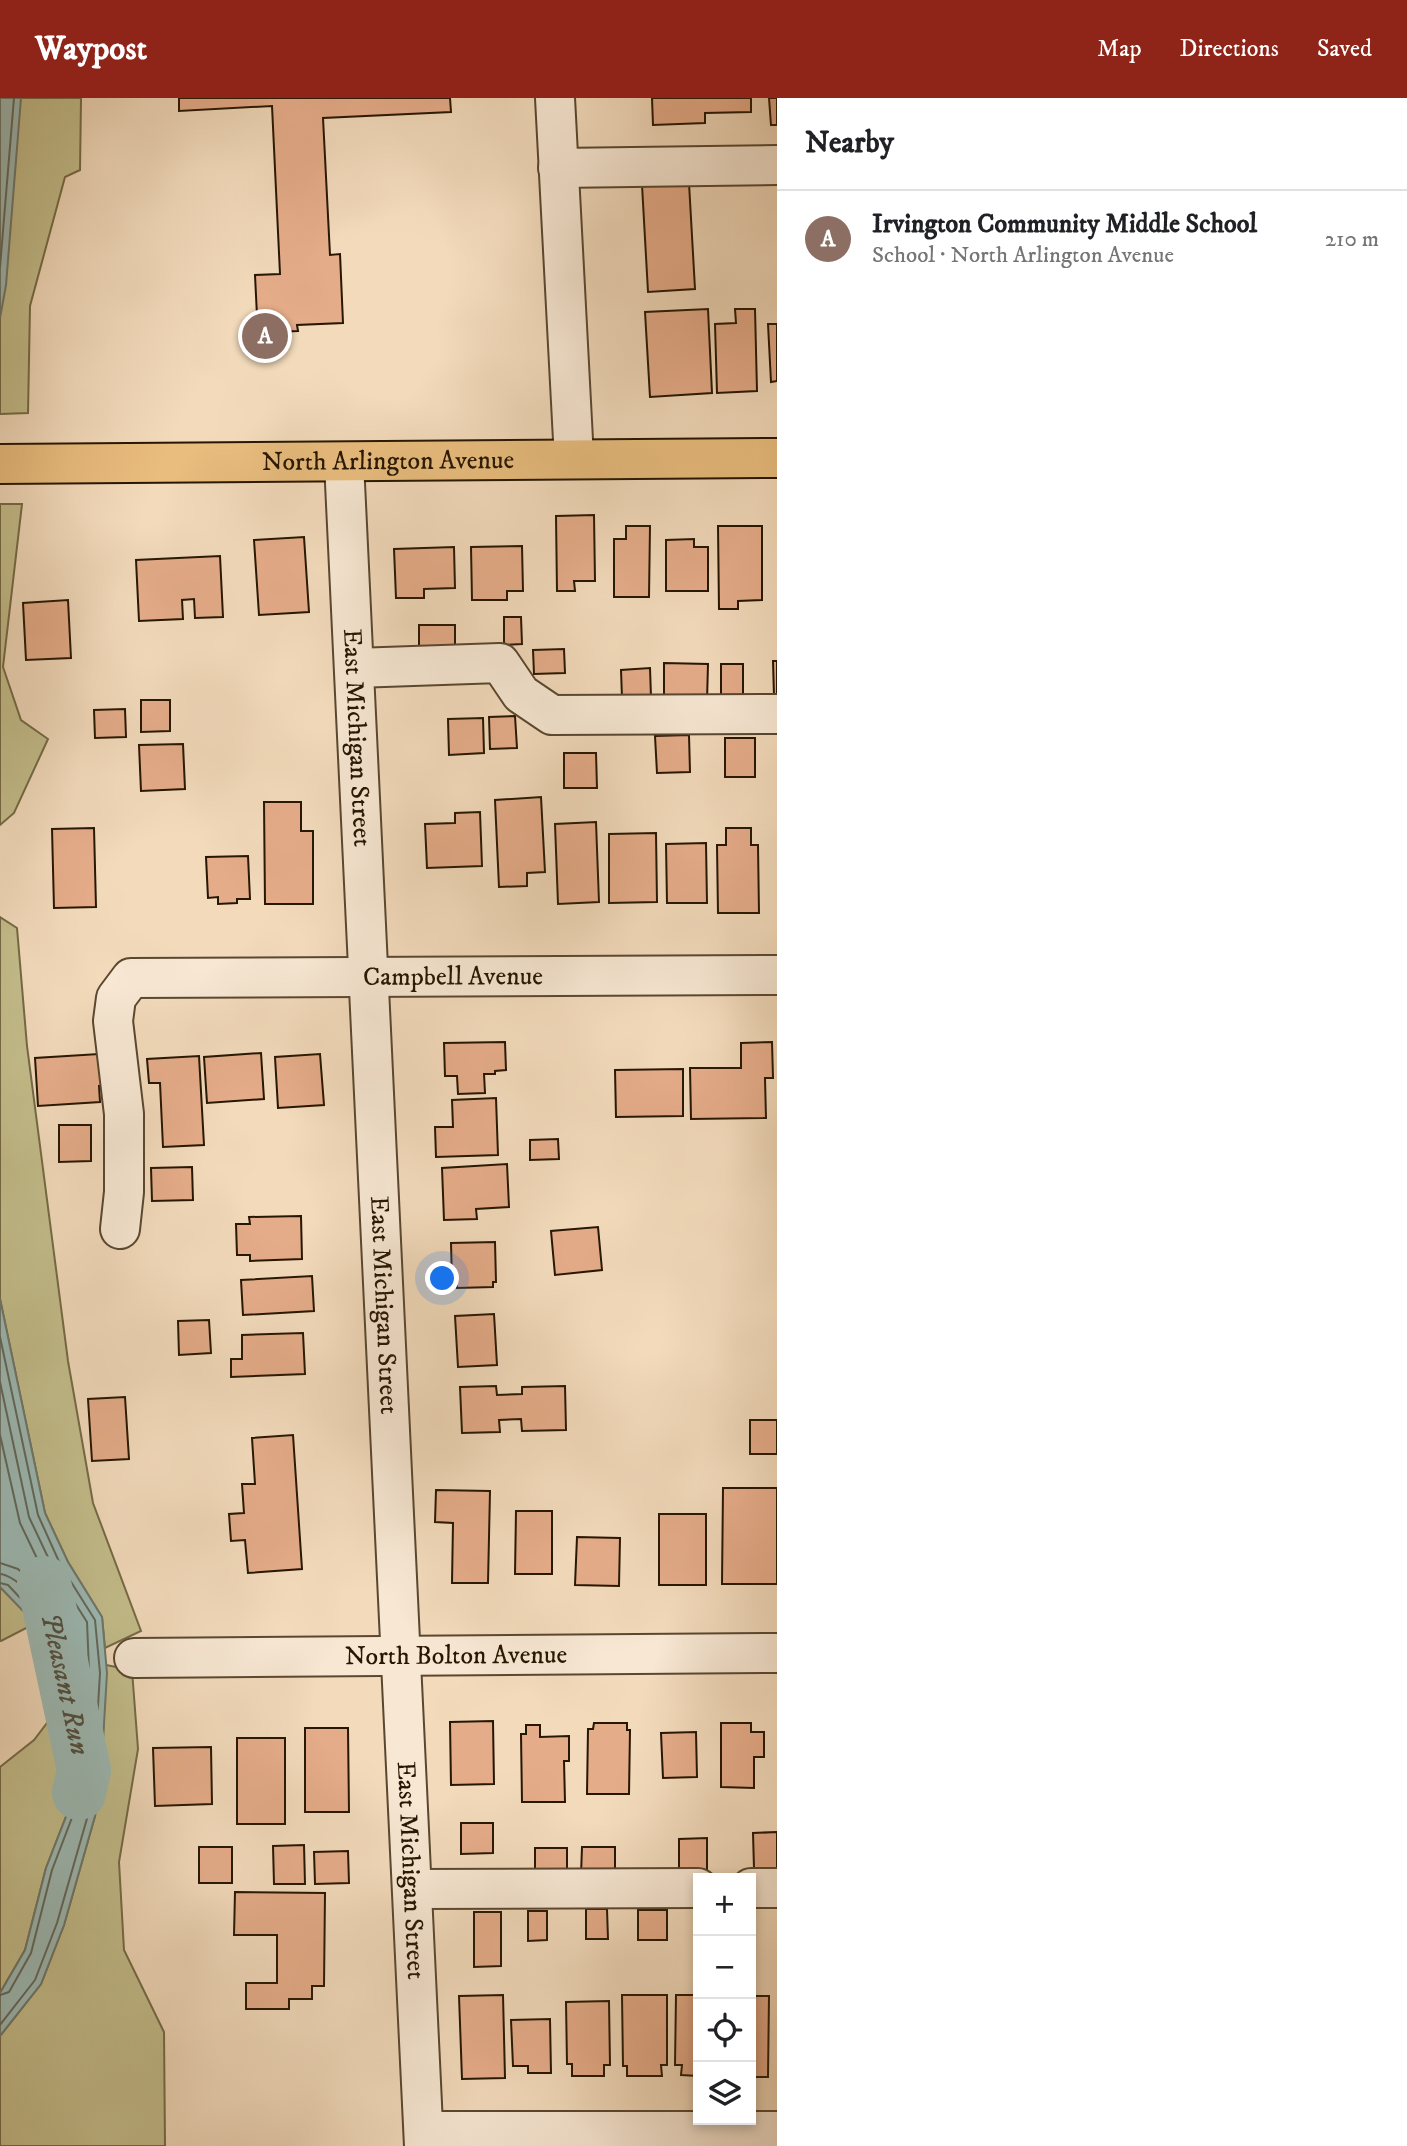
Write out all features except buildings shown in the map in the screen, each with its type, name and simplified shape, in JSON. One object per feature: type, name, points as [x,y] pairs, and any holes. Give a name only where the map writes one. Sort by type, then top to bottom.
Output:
[{"type":"main road","name":"North Arlington Avenue","points":[[0,464],[777,458]]},
{"type":"street","points":[[555,98],[574,459]]},
{"type":"street","points":[[558,168],[777,165]]},
{"type":"street","name":"East Michigan Street","points":[[344,462],[424,2138]]},
{"type":"street","points":[[355,668],[500,663],[521,694],[552,715],[777,714]]},
{"type":"street","name":"Campbell Avenue","points":[[120,1229],[124,1192],[124,1114],[113,1021],[116,998],[131,978],[777,975]]},
{"type":"street","name":"North Bolton Avenue","points":[[134,1658],[777,1653]]},
{"type":"street","points":[[412,1889],[693,1888]]},
{"type":"street","points":[[756,1888],[777,1888]]},
{"type":"street","points":[[424,2138],[777,2131]]},
{"type":"shaded area","points":[[14,98],[81,98],[80,170],[65,177],[30,306],[28,413],[0,414],[0,256]]},
{"type":"shaded area","points":[[0,504],[22,504],[3,667],[21,720],[48,739],[14,813],[0,825]]},
{"type":"shaded area","points":[[0,917],[17,928],[27,1046],[68,1361],[93,1503],[141,1631],[105,1648],[102,1617],[68,1562],[45,1513],[0,1299]]},
{"type":"shaded area","points":[[0,1587],[36,1623],[1,1641],[0,1640]]},
{"type":"shaded area","points":[[106,1665],[132,1670],[138,1749],[119,1862],[124,1950],[164,2032],[165,2146],[0,2146],[0,2036],[41,1984],[64,1925],[95,1816],[102,1758]]},
{"type":"shaded area","points":[[75,1686],[67,1814],[46,1868],[25,1950],[0,1993],[0,1767],[34,1740]]},
{"type":"water","points":[[0,98],[21,98],[6,285],[0,318]]},
{"type":"water","name":"Pleasant Run","points":[[0,1299],[45,1513],[68,1562],[102,1617],[107,1673],[102,1758],[95,1816],[64,1925],[41,1984],[0,2036],[0,1993],[25,1950],[46,1868],[67,1814],[75,1686],[52,1641],[0,1587]]},
{"type":"waterway","name":"Pleasant Run","points":[[44,1583],[84,1770],[79,1793]]},
{"type":"place","name":"Irvington Community Middle School","points":[[265,336]]}]
